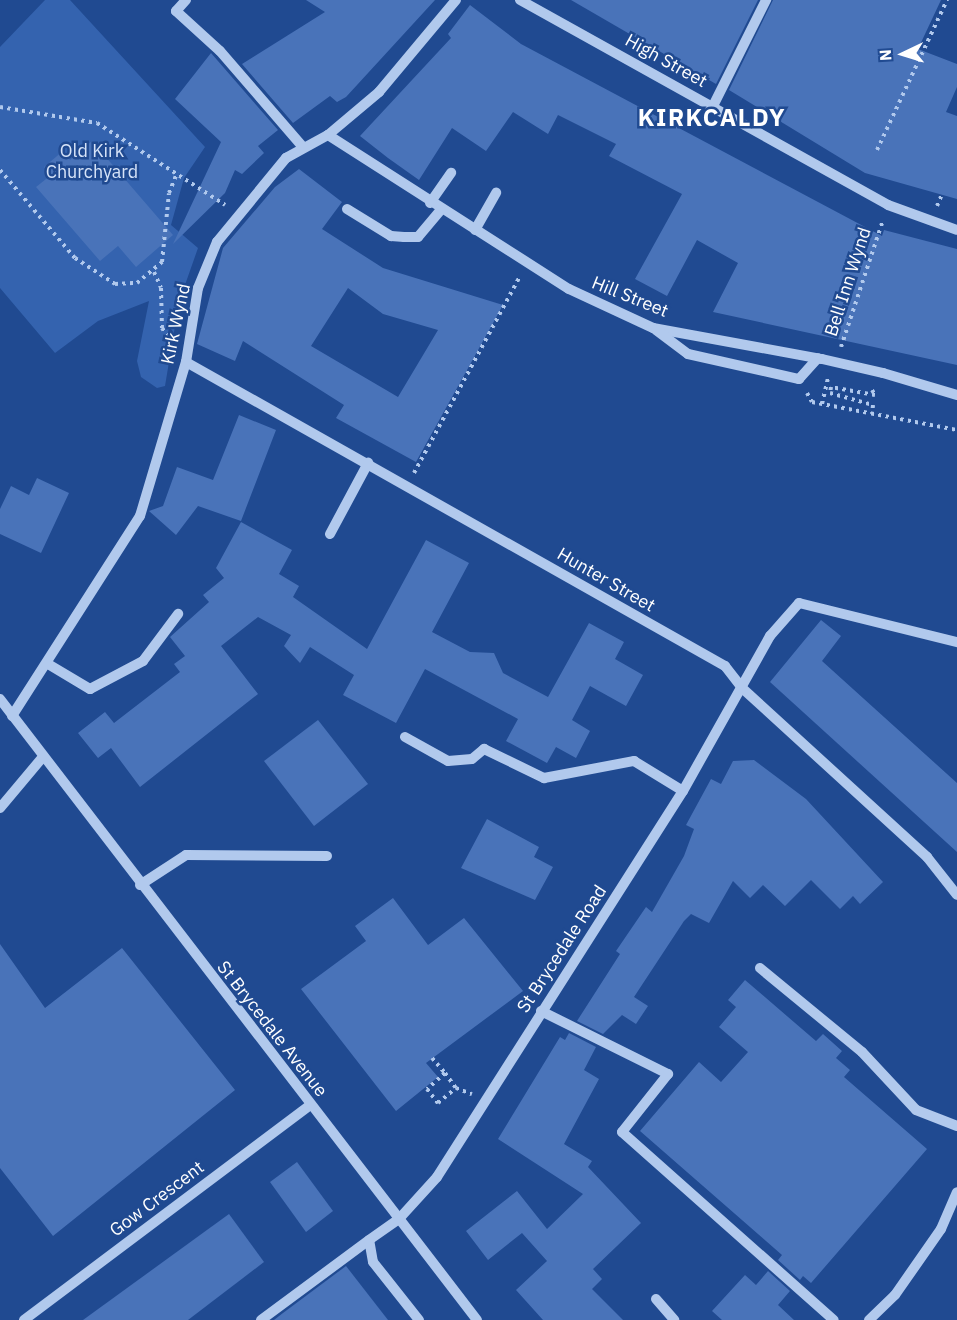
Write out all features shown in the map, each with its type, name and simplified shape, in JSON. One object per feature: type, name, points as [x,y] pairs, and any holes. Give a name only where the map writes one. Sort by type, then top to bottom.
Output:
[{"type":"street","points":[[186,0],[176,11],[220,51],[303,147]]},
{"type":"street","name":"Kirk Wynd","points":[[12,716],[48,664],[140,516],[186,362],[198,288],[217,242],[286,158],[328,135],[379,92],[456,0]]},
{"type":"street","name":"High Street","points":[[520,0],[888,205],[957,230]]},
{"type":"street","points":[[713,106],[766,0]]},
{"type":"street","name":"Hill Street","points":[[328,135],[430,203],[569,289],[653,328],[883,373],[957,395]]},
{"type":"street","points":[[430,203],[451,173]]},
{"type":"street","points":[[475,230],[496,193]]},
{"type":"street","points":[[347,209],[391,236],[404,237],[418,237],[441,210]]},
{"type":"street","points":[[653,328],[688,354],[799,379],[824,361]]},
{"type":"street","name":"Hunter Street","points":[[186,362],[408,484],[725,666],[742,688],[927,857],[957,895]]},
{"type":"street","points":[[330,534],[368,463]]},
{"type":"street","name":"St Brycedale Road","points":[[261,1320],[398,1220],[437,1177],[683,791],[770,636],[799,603],[957,642]]},
{"type":"street","points":[[48,664],[90,689],[143,661],[178,614]]},
{"type":"street","name":"St Brycedale Avenue","points":[[0,699],[42,758],[477,1320]]},
{"type":"street","points":[[405,737],[448,761],[472,759],[484,749],[544,778],[634,761],[683,791]]},
{"type":"street","points":[[0,808],[42,758]]},
{"type":"street","points":[[140,885],[186,855],[327,856]]},
{"type":"street","points":[[760,968],[862,1052],[916,1110],[957,1126]]},
{"type":"street","points":[[541,1011],[668,1074],[622,1132],[834,1320]]},
{"type":"street","name":"Gow Crescent","points":[[24,1320],[310,1105]]},
{"type":"street","points":[[869,1320],[895,1295],[941,1229],[957,1192]]},
{"type":"street","points":[[369,1240],[373,1262],[419,1320]]},
{"type":"street","points":[[656,1299],[675,1320]]},
{"type":"path","points":[[877,150],[946,0]]},
{"type":"path","points":[[0,106],[97,123],[238,214]]},
{"type":"path","points":[[0,170],[75,258],[115,284],[137,283],[154,272],[167,247],[169,194],[177,173]]},
{"type":"path","name":"Bell Inn Wynd","points":[[840,353],[888,205]]},
{"type":"path","points":[[408,484],[527,262]]},
{"type":"path","points":[[154,272],[160,288],[162,328],[173,343]]},
{"type":"path","points":[[822,404],[824,361]]},
{"type":"path","points":[[799,379],[812,402],[957,430]]},
{"type":"path","points":[[838,383],[876,391],[875,395],[831,387],[830,393],[873,405],[872,414]]},
{"type":"path","points":[[432,1058],[456,1088],[486,1099]]},
{"type":"path","points":[[445,1073],[427,1089],[438,1102],[456,1088]]},
{"type":"green space","name":"Old Kirk Churchyard","points":[[45,0],[70,0],[205,147],[184,178],[171,225],[198,248],[179,302],[165,386],[157,388],[141,377],[137,361],[149,301],[98,321],[55,353],[0,288],[0,47]]},
{"type":"building","points":[[306,0],[435,0],[346,97],[337,102],[330,96],[293,123],[242,64],[325,12]]},
{"type":"building","points":[[571,0],[758,0],[716,84]]},
{"type":"building","points":[[773,0],[941,0],[918,49],[957,64],[957,87],[946,112],[957,116],[957,199],[865,173],[729,90]]},
{"type":"building","points":[[470,5],[521,44],[882,236],[884,230],[957,249],[957,365],[713,312],[738,263],[697,240],[667,296],[635,279],[682,194],[609,156],[616,144],[558,115],[548,134],[513,112],[486,151],[452,128],[419,180],[388,158],[360,136],[451,38],[448,34]]},
{"type":"building","points":[[211,53],[278,130],[258,146],[264,153],[242,174],[235,170],[225,193],[173,244],[221,142],[175,99]]},
{"type":"building","points":[[92,141],[173,235],[136,267],[118,246],[100,261],[36,187],[51,175],[44,167],[63,151],[70,160]]},
{"type":"building","points":[[299,169],[342,202],[322,229],[383,268],[503,305],[416,462],[336,418],[344,405],[243,341],[235,361],[197,344],[223,248],[275,187]],"holes":[[[348,288],[383,314],[438,330],[398,397],[311,346]]]},
{"type":"building","points":[[239,415],[276,430],[241,521],[198,506],[176,535],[149,511],[163,506],[177,467],[213,480]]},
{"type":"building","points":[[37,478],[69,493],[41,553],[0,534],[0,509],[11,486],[29,495]]},
{"type":"building","points":[[241,522],[292,550],[279,574],[299,586],[293,597],[367,649],[426,540],[469,563],[432,632],[470,652],[494,653],[503,673],[548,697],[589,623],[624,642],[615,659],[643,675],[626,706],[590,686],[572,720],[590,731],[576,758],[556,747],[547,763],[506,741],[518,719],[425,669],[396,723],[343,695],[354,675],[310,647],[300,663],[284,646],[291,635],[258,617],[221,646],[258,694],[140,787],[111,748],[98,758],[78,733],[105,712],[114,723],[180,672],[174,664],[185,656],[170,637],[209,602],[203,595],[224,578],[216,568]]},
{"type":"building","points":[[821,620],[841,636],[822,661],[957,783],[957,852],[770,682]]},
{"type":"building","points":[[318,720],[368,784],[314,826],[264,761]]},
{"type":"building","points":[[754,760],[806,799],[883,882],[860,904],[853,896],[840,909],[811,880],[785,906],[763,885],[750,898],[733,881],[709,923],[691,914],[684,921],[634,997],[648,1006],[636,1024],[622,1015],[603,1034],[577,1021],[620,954],[616,951],[646,907],[652,912],[684,856],[694,829],[686,825],[711,779],[721,784],[733,761]]},
{"type":"building","points":[[487,819],[539,847],[534,857],[553,867],[535,900],[461,868]]},
{"type":"building","points":[[393,898],[428,945],[464,918],[523,991],[426,1063],[438,1077],[396,1111],[301,989],[366,941],[355,926]]},
{"type":"building","points":[[0,944],[45,1008],[122,948],[235,1090],[53,1236],[0,1168]]},
{"type":"building","points":[[745,980],[816,1041],[823,1034],[842,1051],[836,1058],[850,1070],[844,1077],[927,1149],[811,1283],[803,1276],[800,1280],[778,1260],[782,1255],[640,1131],[699,1062],[721,1082],[748,1052],[719,1027],[736,1007],[728,1000]]},
{"type":"building","points":[[569,1033],[596,1047],[584,1070],[599,1079],[564,1144],[592,1161],[588,1167],[641,1223],[593,1269],[602,1279],[592,1289],[623,1320],[543,1320],[516,1290],[547,1261],[522,1233],[488,1260],[466,1231],[517,1191],[547,1229],[583,1194],[498,1139],[560,1037],[565,1040]]},
{"type":"building","points":[[297,1162],[333,1211],[306,1232],[270,1182]]},
{"type":"building","points":[[229,1214],[264,1262],[188,1320],[83,1320]]},
{"type":"building","points":[[346,1266],[388,1320],[274,1320],[283,1313]]},
{"type":"building","points":[[768,1271],[790,1291],[778,1305],[794,1320],[722,1320],[712,1311],[745,1275],[756,1285]]},
{"type":"district","name":"KIRKCALDY","points":[[712,118]]}]
